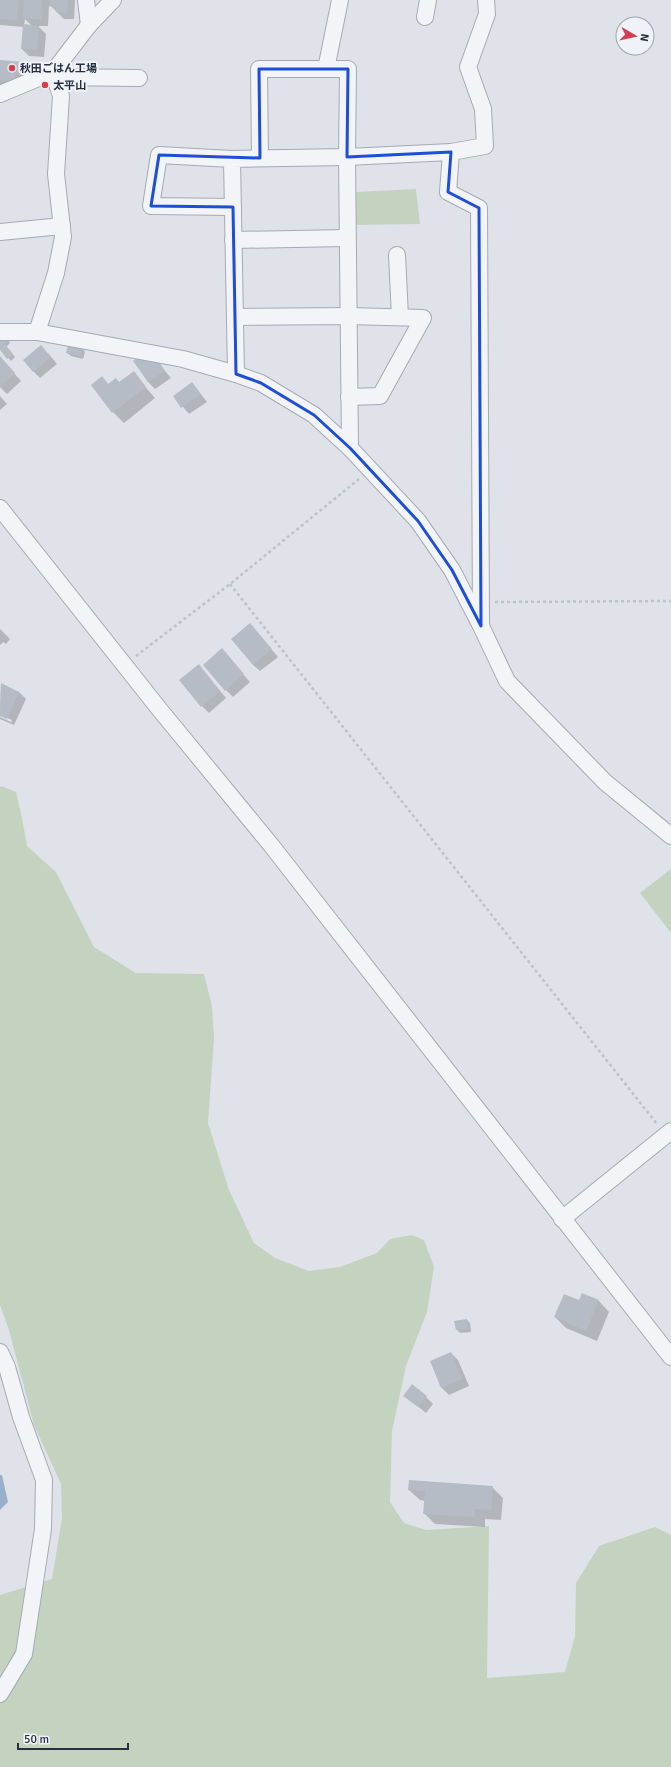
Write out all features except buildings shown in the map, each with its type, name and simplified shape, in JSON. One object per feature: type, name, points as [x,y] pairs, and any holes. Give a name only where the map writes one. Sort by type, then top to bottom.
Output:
[{"type":"street","points":[[86,0],[89,25]]},
{"type":"street","points":[[54,74],[89,25],[113,0]]},
{"type":"street","points":[[326,69],[340,0]]},
{"type":"street","points":[[425,17],[428,0]]},
{"type":"street","points":[[233,207],[151,206],[159,155],[232,159],[347,157],[451,152],[485,146],[483,109],[468,67],[487,14],[486,0]]},
{"type":"street","points":[[260,158],[259,69],[348,69],[347,238],[350,448]]},
{"type":"street","points":[[37,332],[56,273],[63,237],[56,174],[61,96],[54,74]]},
{"type":"street","points":[[0,94],[54,74],[139,78]]},
{"type":"street","points":[[451,152],[448,192],[479,208],[481,626]]},
{"type":"street","points":[[232,159],[236,374]]},
{"type":"street","points":[[0,232],[62,226]]},
{"type":"street","points":[[234,240],[347,238]]},
{"type":"street","points":[[397,255],[400,318]]},
{"type":"street","points":[[235,316],[348,316],[422,318],[380,396],[350,397]]},
{"type":"street","points":[[0,332],[37,332],[183,359],[236,374],[261,383],[314,414],[350,448],[418,522],[452,570],[481,626],[506,681],[605,782],[671,836]]},
{"type":"street","points":[[0,508],[276,851],[671,1357]]},
{"type":"street","points":[[562,1219],[669,1133]]},
{"type":"street","points":[[0,1352],[7,1367],[21,1417],[44,1480],[43,1529],[24,1654],[0,1694]]},
{"type":"path","points":[[125,665],[230,584],[371,470]]},
{"type":"path","points":[[230,584],[669,1133]]},
{"type":"path","points":[[481,602],[671,601]]},
{"type":"highlighted area","points":[[259,69],[348,69],[347,157],[451,152],[448,192],[479,208],[481,626],[452,570],[418,521],[350,448],[314,415],[261,383],[236,374],[233,207],[151,206],[159,155],[260,158]]},
{"type":"green space","points":[[416,189],[420,224],[355,225],[355,192]]},
{"type":"green space","points":[[1,786],[16,792],[27,846],[56,872],[94,947],[136,973],[204,974],[212,1006],[214,1038],[208,1123],[229,1190],[254,1243],[275,1258],[309,1271],[340,1267],[377,1253],[390,1239],[412,1235],[424,1240],[434,1267],[427,1312],[406,1366],[392,1431],[390,1502],[404,1523],[426,1530],[489,1526],[487,1678],[565,1672],[575,1636],[576,1583],[599,1546],[655,1527],[671,1535],[671,1767],[0,1767],[0,1595],[52,1579],[62,1518],[61,1484],[34,1425],[9,1330],[0,1305]]},
{"type":"green space","points":[[671,869],[671,933],[640,893]]},
{"type":"water","points":[[0,1475],[2,1475],[8,1502],[0,1510]]},
{"type":"place","name":"秋田ごはん工場","points":[[12,68]]},
{"type":"place","name":"太平山","points":[[45,85]]}]
